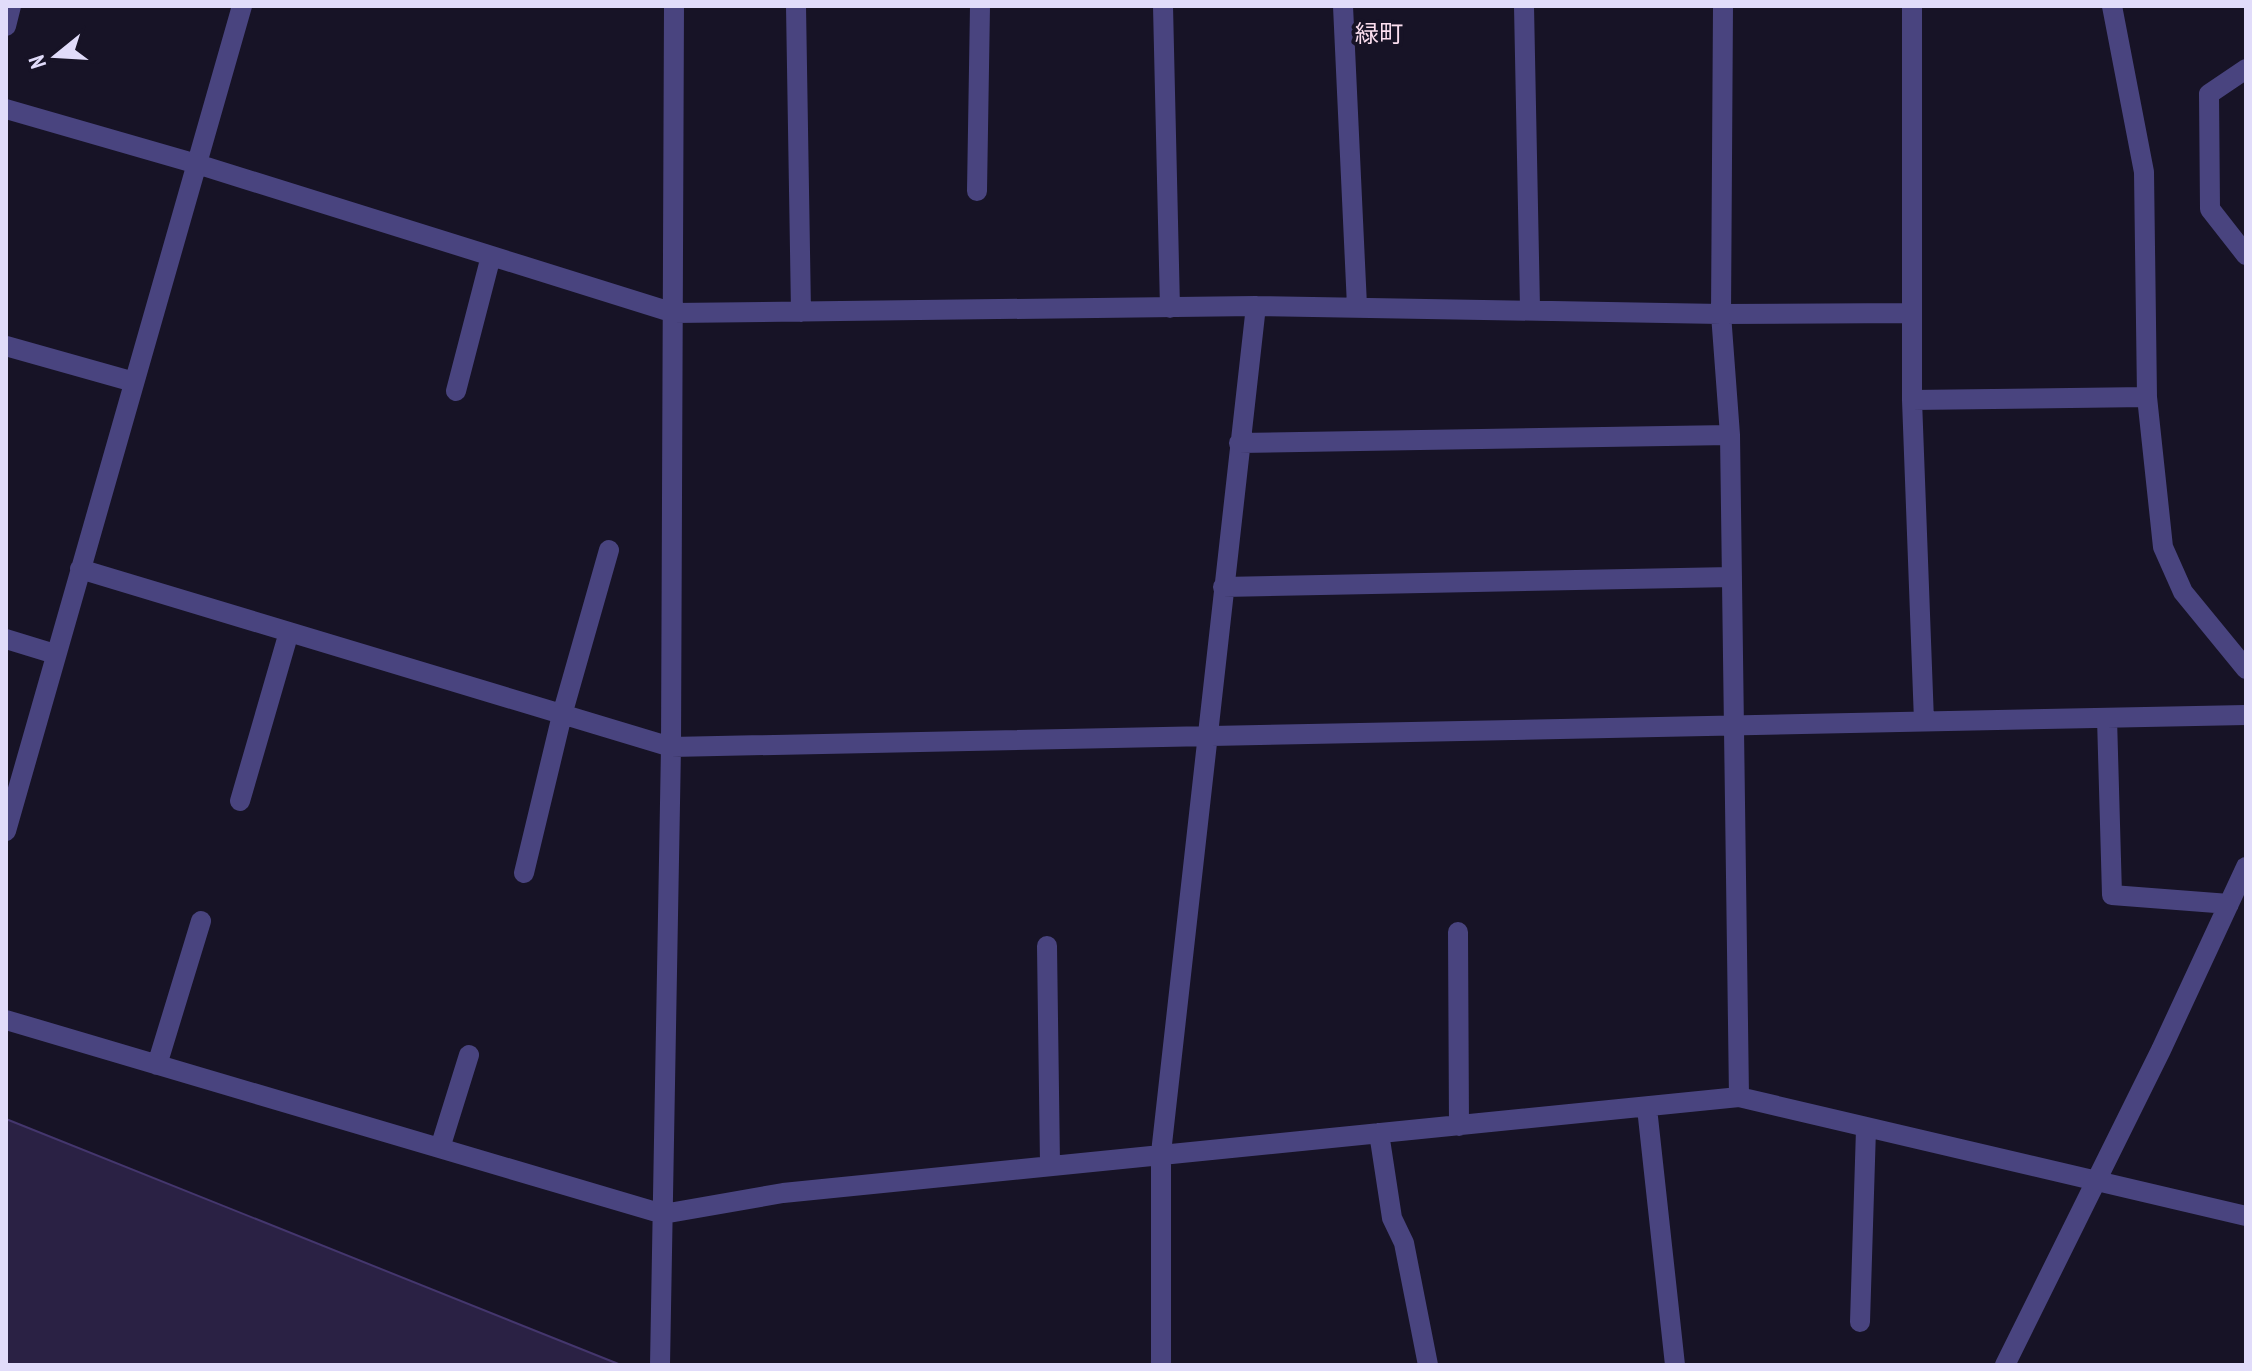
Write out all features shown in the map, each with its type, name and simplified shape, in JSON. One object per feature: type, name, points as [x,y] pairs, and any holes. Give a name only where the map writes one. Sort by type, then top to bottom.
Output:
[{"type":"street","points":[[6,26],[11,6]]},
{"type":"street","points":[[6,831],[242,6]]},
{"type":"street","points":[[660,1365],[671,747],[674,6]]},
{"type":"street","points":[[796,6],[801,312]]},
{"type":"street","points":[[977,191],[980,6]]},
{"type":"street","points":[[1163,6],[1170,308]]},
{"type":"street","points":[[1343,6],[1357,306]]},
{"type":"street","points":[[1524,6],[1530,308]]},
{"type":"street","points":[[1723,6],[1721,314],[1730,435],[1739,1097]]},
{"type":"street","points":[[1912,6],[1912,400],[1924,721]]},
{"type":"street","points":[[2112,6],[2144,172],[2147,397],[2163,547],[2183,592],[2246,669]]},
{"type":"street","points":[[2246,69],[2209,94],[2210,209],[2246,255]]},
{"type":"street","points":[[6,109],[197,164],[674,313],[1256,306],[1530,308],[1721,314],[1912,313]]},
{"type":"street","points":[[456,391],[491,256]]},
{"type":"street","points":[[1161,1365],[1161,1153],[1256,306]]},
{"type":"street","points":[[6,346],[134,382]]},
{"type":"street","points":[[1912,400],[2147,397]]},
{"type":"street","points":[[1239,443],[1730,435]]},
{"type":"street","points":[[524,873],[562,715],[609,550]]},
{"type":"street","points":[[80,569],[671,747],[2246,715]]},
{"type":"street","points":[[1223,587],[1732,577]]},
{"type":"street","points":[[240,801],[289,632]]},
{"type":"street","points":[[6,639],[55,654]]},
{"type":"street","points":[[2107,718],[2112,895],[2229,904]]},
{"type":"street","points":[[2005,1365],[2246,867]]},
{"type":"street","points":[[157,1065],[201,921]]},
{"type":"street","points":[[1458,932],[1459,1126]]},
{"type":"street","points":[[1047,946],[1050,1164]]},
{"type":"street","points":[[6,1020],[663,1214],[783,1193],[1739,1097],[2246,1216]]},
{"type":"street","points":[[440,1148],[469,1055]]},
{"type":"street","points":[[1647,1108],[1675,1365]]},
{"type":"street","points":[[1860,1322],[1866,1129]]},
{"type":"street","points":[[1379,1133],[1392,1218],[1404,1243],[1428,1365]]},
{"type":"building","points":[[6,1119],[621,1365],[6,1365]]},
{"type":"district","name":"緑町","points":[[1379,33]]}]
